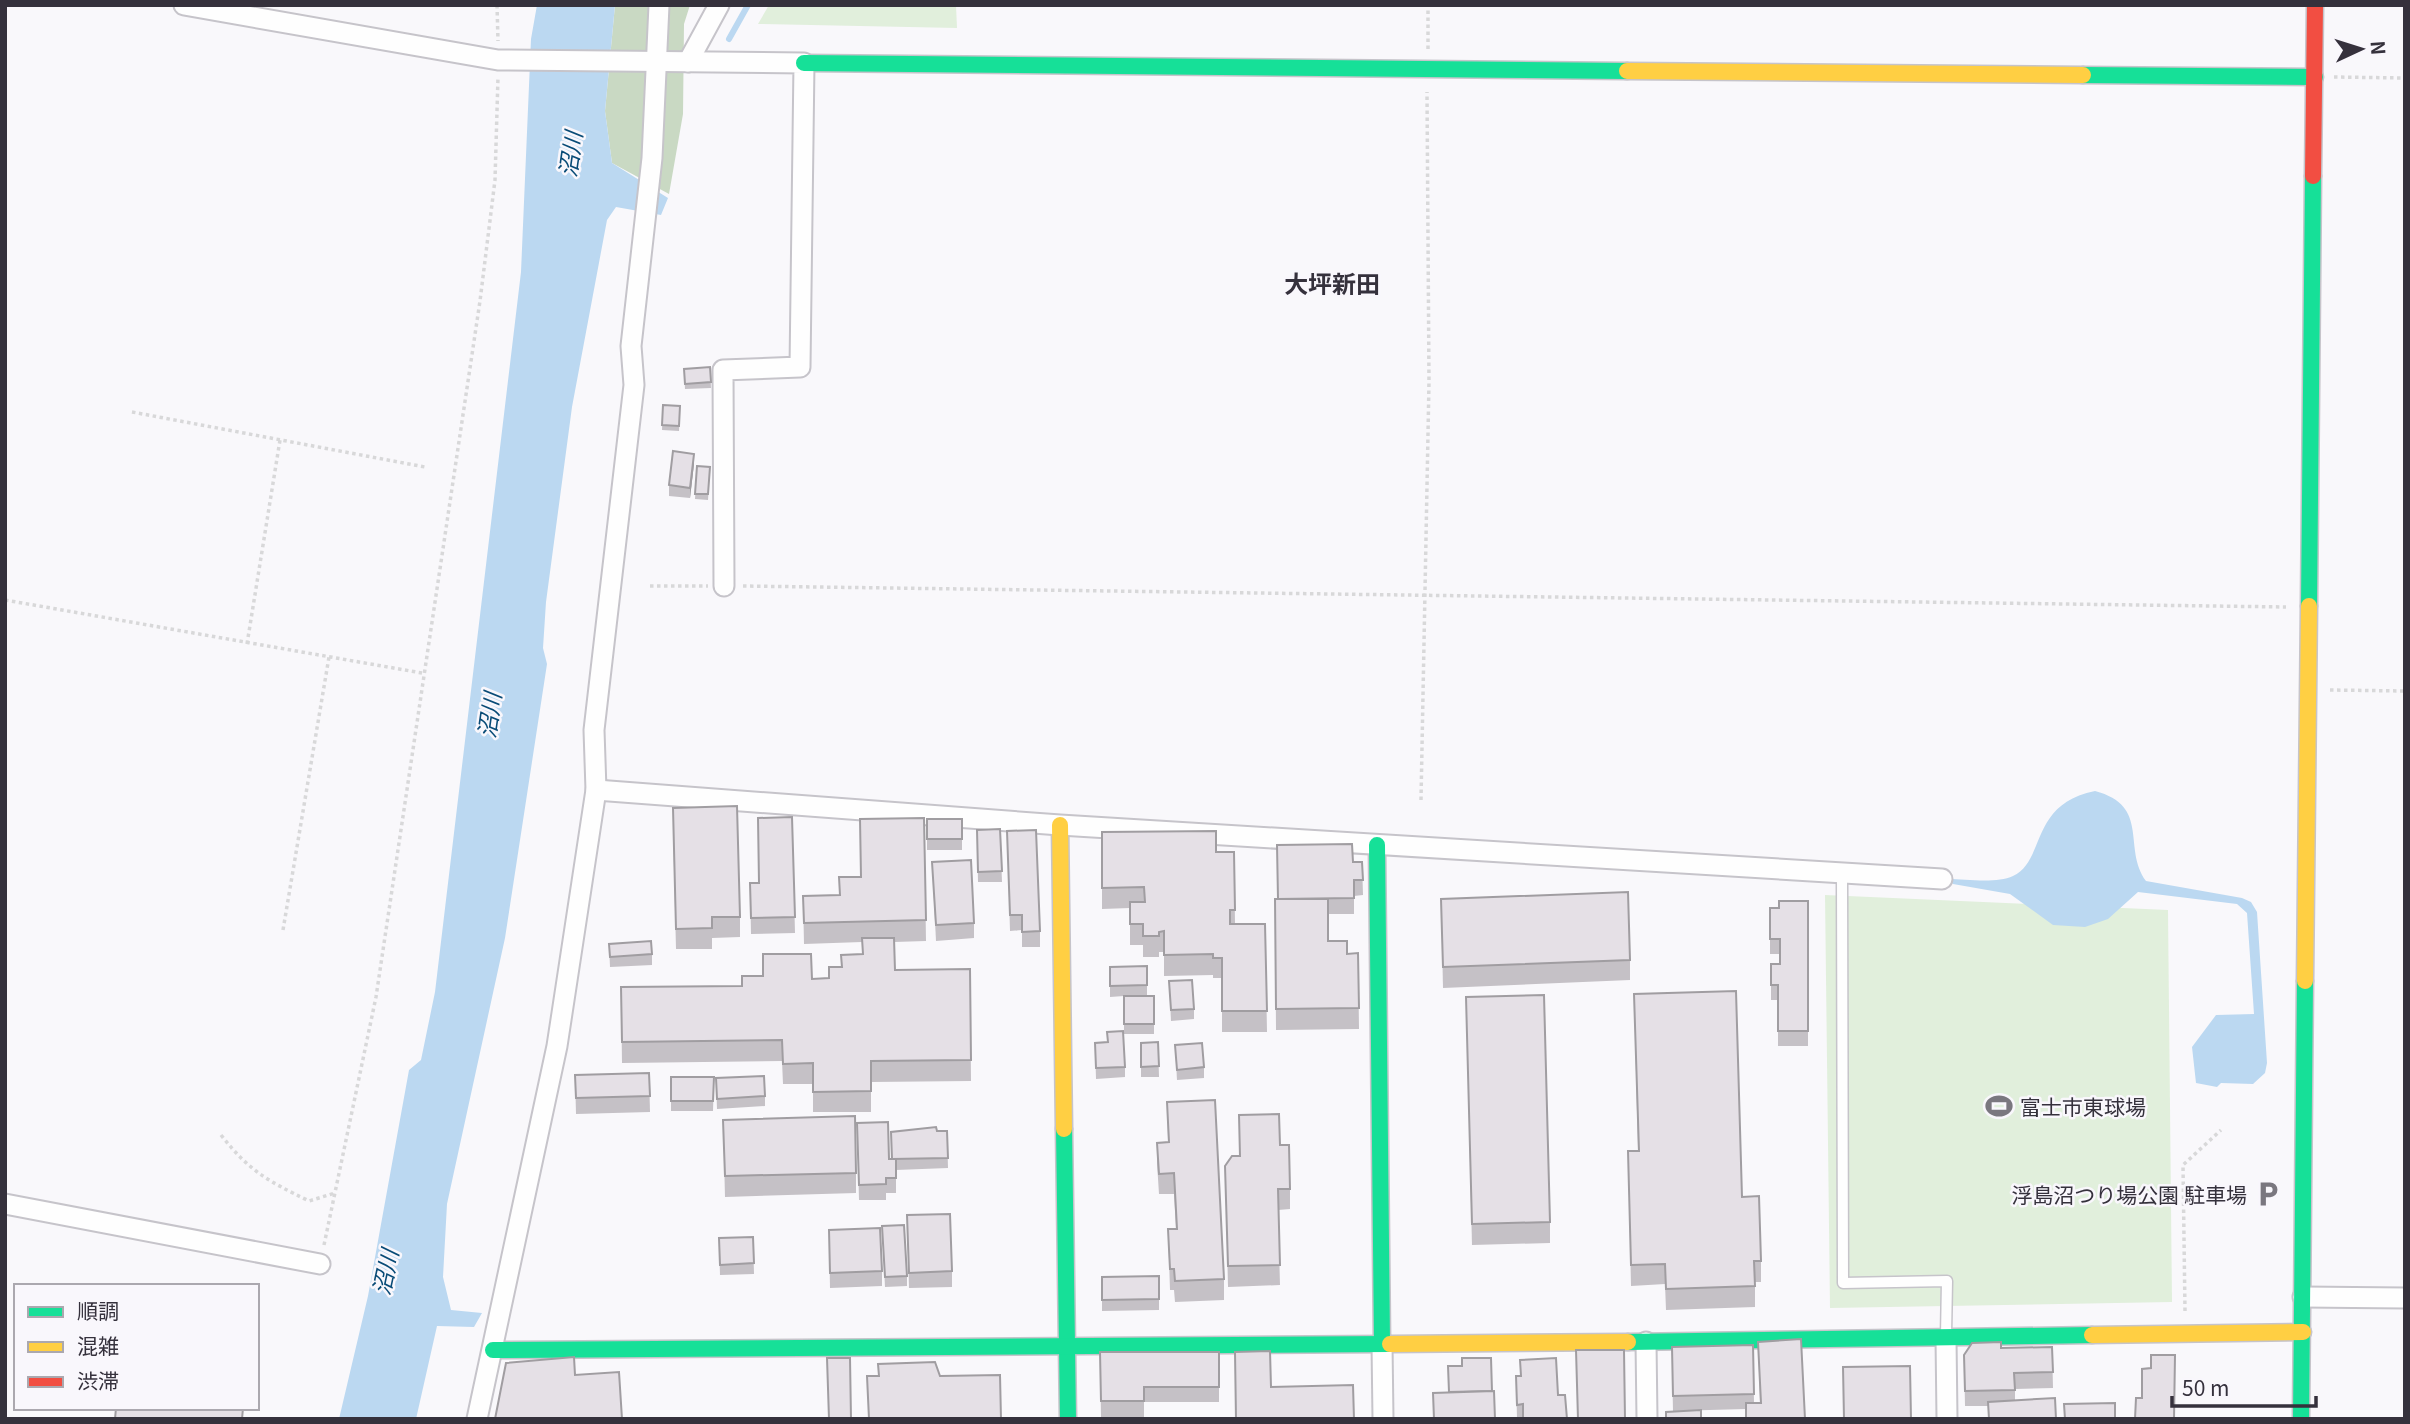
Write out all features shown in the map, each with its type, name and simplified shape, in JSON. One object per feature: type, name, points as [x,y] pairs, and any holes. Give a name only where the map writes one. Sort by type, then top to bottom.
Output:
[{"type":"street","points":[[184,5],[498,60],[2315,77]]},
{"type":"street","points":[[477,1419],[557,1046],[596,790],[594,730],[634,385],[631,346],[652,158],[659,5]]},
{"type":"street","points":[[688,62],[719,5]]},
{"type":"street","points":[[2301,1419],[2315,5]]},
{"type":"street","points":[[724,586],[723,370],[800,367],[804,63]]},
{"type":"street","points":[[596,790],[1059,825],[1942,879]]},
{"type":"street","points":[[1059,825],[1068,1419]]},
{"type":"street","points":[[1377,845],[1383,1419]]},
{"type":"street","points":[[5,1204],[320,1264]]},
{"type":"street","points":[[2303,1297],[2405,1298]]},
{"type":"street","points":[[493,1350],[1646,1342],[2303,1332]]},
{"type":"street","points":[[1947,1338],[1947,1419]]},
{"type":"street","points":[[1646,1342],[1647,1419]]},
{"type":"lane","points":[[1842,874],[1843,1283],[1947,1281],[1947,1338]]},
{"type":"path","points":[[320,1264],[376,997],[493,193],[498,60],[497,5]]},
{"type":"path","points":[[1421,800],[1426,597],[1428,5]]},
{"type":"path","points":[[2315,77],[2405,78]]},
{"type":"path","points":[[132,412],[425,467]]},
{"type":"path","points":[[247,644],[280,440]]},
{"type":"path","points":[[650,586],[2307,608]]},
{"type":"path","points":[[5,600],[422,673]]},
{"type":"path","points":[[283,930],[329,657]]},
{"type":"path","points":[[2309,689],[2405,691]]},
{"type":"path","points":[[2185,1334],[2183,1165],[2221,1130]]},
{"type":"path","points":[[221,1135],[242,1162],[280,1187],[309,1201],[335,1193]]},
{"type":"green space","points":[[615,5],[690,5],[684,24],[683,114],[669,194],[612,163],[605,111]]},
{"type":"green space","points":[[769,5],[956,5],[957,28],[758,24]]},
{"type":"green space","name":"富士市東球場","points":[[1825,895],[2168,910],[2172,1302],[1830,1308]]},
{"type":"water","name":"沼川","points":[[537,5],[615,5],[605,111],[612,163],[668,198],[661,215],[616,207],[607,220],[572,407],[546,602],[543,648],[547,664],[505,938],[447,1204],[443,1277],[451,1310],[482,1313],[474,1327],[437,1326],[416,1419],[339,1419],[368,1296],[409,1070],[421,1060],[435,992],[521,272],[531,39]]},
{"type":"water","points":[[2095,791],[2112,798],[2123,807],[2129,817],[2139,868],[2146,881],[2242,898],[2251,902],[2257,912],[2267,1063],[2265,1073],[2253,1084],[2221,1083],[2217,1087],[2196,1083],[2192,1047],[2216,1015],[2254,1014],[2247,913],[2237,904],[2138,892],[2108,919],[2085,927],[2053,925],[2010,894],[1953,884],[1948,879],[1990,880],[2013,876],[2023,869],[2049,820],[2059,808],[2074,798]]},
{"type":"building","points":[[710,367],[711,382],[685,384],[684,369]]},
{"type":"building","points":[[663,405],[680,406],[679,426],[662,425]]},
{"type":"building","points":[[673,451],[694,454],[690,488],[669,485]]},
{"type":"building","points":[[697,466],[710,467],[708,494],[695,494]]},
{"type":"building","points":[[737,806],[740,917],[712,917],[712,928],[676,929],[673,808]]},
{"type":"building","points":[[792,817],[795,917],[751,918],[750,883],[759,883],[758,818]]},
{"type":"building","points":[[924,818],[926,920],[804,923],[803,896],[840,895],[839,877],[861,877],[860,819]]},
{"type":"building","points":[[927,819],[962,819],[962,839],[927,839]]},
{"type":"building","points":[[1000,829],[1002,871],[978,872],[977,830]]},
{"type":"building","points":[[1036,830],[1040,931],[1022,932],[1022,915],[1010,915],[1007,831]]},
{"type":"building","points":[[1216,831],[1216,852],[1234,852],[1235,910],[1230,910],[1230,924],[1265,924],[1267,1011],[1222,1011],[1222,958],[1213,958],[1213,954],[1164,955],[1164,931],[1159,932],[1159,936],[1143,936],[1143,924],[1130,924],[1130,902],[1145,902],[1144,887],[1102,888],[1102,832]]},
{"type":"building","points":[[1352,844],[1353,862],[1362,862],[1363,880],[1354,880],[1354,898],[1278,899],[1277,845]]},
{"type":"building","points":[[971,860],[974,923],[936,925],[932,862]]},
{"type":"building","points":[[1628,892],[1630,960],[1443,967],[1441,899]]},
{"type":"building","points":[[1275,899],[1328,899],[1328,941],[1347,941],[1347,954],[1358,953],[1359,1008],[1276,1009]]},
{"type":"building","points":[[1779,901],[1808,901],[1808,1031],[1778,1031],[1778,985],[1771,985],[1771,964],[1780,964],[1780,939],[1770,939],[1770,908],[1779,908]]},
{"type":"building","points":[[862,938],[894,938],[895,970],[970,969],[971,1060],[871,1061],[871,1091],[813,1092],[813,1063],[783,1064],[782,1040],[622,1042],[621,987],[742,986],[742,976],[763,976],[763,954],[811,954],[812,979],[829,978],[829,967],[842,967],[841,955],[863,954]]},
{"type":"building","points":[[651,941],[652,954],[610,957],[609,944]]},
{"type":"building","points":[[1147,966],[1147,985],[1110,986],[1110,967]]},
{"type":"building","points":[[1192,980],[1194,1009],[1171,1010],[1169,981]]},
{"type":"building","points":[[1736,991],[1742,1197],[1759,1196],[1761,1261],[1754,1261],[1755,1286],[1666,1289],[1665,1264],[1631,1265],[1628,1151],[1639,1151],[1634,994]]},
{"type":"building","points":[[1544,995],[1550,1222],[1472,1224],[1466,997]]},
{"type":"building","points":[[1124,996],[1154,996],[1154,1024],[1124,1024]]},
{"type":"building","points":[[1123,1031],[1125,1067],[1096,1068],[1095,1043],[1108,1042],[1107,1032]]},
{"type":"building","points":[[1158,1042],[1159,1066],[1141,1067],[1141,1043]]},
{"type":"building","points":[[1202,1043],[1204,1067],[1177,1070],[1175,1045]]},
{"type":"building","points":[[649,1073],[650,1096],[576,1098],[575,1075]]},
{"type":"building","points":[[764,1076],[765,1096],[717,1099],[716,1078]]},
{"type":"building","points":[[671,1077],[714,1077],[713,1101],[671,1101]]},
{"type":"building","points":[[1215,1100],[1224,1279],[1175,1281],[1174,1269],[1170,1269],[1168,1229],[1177,1229],[1174,1173],[1159,1174],[1157,1143],[1169,1142],[1167,1102]]},
{"type":"building","points":[[1279,1114],[1280,1145],[1289,1145],[1290,1189],[1278,1189],[1280,1265],[1228,1266],[1225,1166],[1232,1156],[1240,1156],[1239,1115]]},
{"type":"building","points":[[855,1116],[856,1173],[725,1176],[723,1120]]},
{"type":"building","points":[[888,1122],[889,1159],[896,1159],[896,1178],[886,1178],[886,1184],[859,1185],[857,1123]]},
{"type":"building","points":[[936,1127],[937,1131],[947,1131],[948,1158],[892,1159],[891,1132]]},
{"type":"building","points":[[950,1214],[952,1271],[909,1273],[907,1215]]},
{"type":"building","points":[[904,1225],[907,1276],[885,1277],[882,1226]]},
{"type":"building","points":[[880,1228],[882,1271],[830,1273],[829,1230]]},
{"type":"building","points":[[753,1237],[754,1263],[720,1265],[719,1238]]},
{"type":"building","points":[[1159,1276],[1159,1299],[1102,1300],[1102,1277]]},
{"type":"building","points":[[1801,1339],[1805,1419],[1746,1419],[1746,1403],[1761,1403],[1758,1342]]},
{"type":"building","points":[[2001,1342],[2001,1348],[2052,1347],[2053,1372],[2014,1373],[2015,1390],[1965,1391],[1964,1355],[1972,1343]]},
{"type":"building","points":[[1753,1345],[1754,1394],[1673,1396],[1672,1347]]},
{"type":"building","points":[[1576,1350],[1624,1350],[1625,1419],[1578,1419]]},
{"type":"building","points":[[1270,1351],[1271,1387],[1353,1385],[1354,1419],[1236,1419],[1235,1352]]},
{"type":"building","points":[[1100,1352],[1219,1352],[1219,1387],[1144,1387],[1144,1401],[1101,1401]]},
{"type":"building","points":[[2151,1355],[2175,1355],[2174,1419],[2135,1419],[2136,1398],[2142,1398],[2142,1369],[2151,1368]]},
{"type":"building","points":[[574,1357],[575,1375],[619,1372],[622,1419],[495,1419],[506,1363]]},
{"type":"building","points":[[827,1358],[850,1358],[851,1419],[829,1419]]},
{"type":"building","points":[[1462,1358],[1491,1358],[1492,1391],[1449,1392],[1448,1366],[1462,1366]]},
{"type":"building","points":[[1556,1358],[1558,1395],[1565,1395],[1567,1419],[1523,1419],[1523,1404],[1517,1405],[1516,1376],[1521,1376],[1520,1360]]},
{"type":"building","points":[[935,1362],[940,1376],[1000,1375],[1001,1419],[869,1419],[867,1376],[879,1376],[878,1364]]},
{"type":"building","points":[[1910,1366],[1911,1419],[1844,1419],[1843,1367]]},
{"type":"building","points":[[1494,1391],[1495,1419],[1434,1419],[1433,1393]]},
{"type":"building","points":[[2055,1398],[2056,1419],[1989,1419],[1988,1402]]},
{"type":"building","points":[[2115,1403],[2115,1419],[2065,1419],[2064,1404]]},
{"type":"building","points":[[116,1410],[243,1410],[242,1419],[115,1419]]},
{"type":"building","points":[[1701,1410],[1701,1419],[1666,1419],[1666,1412]]},
{"type":"waterway","points":[[729,39],[748,5]]},
{"type":"traffic: fast","points":[[804,63],[1627,71]]},
{"type":"traffic: fast","points":[[2083,75],[2315,77]]},
{"type":"traffic: fast","points":[[2309,606],[2313,176]]},
{"type":"traffic: fast","points":[[1377,845],[1382,1344]]},
{"type":"traffic: fast","points":[[2301,1419],[2305,981]]},
{"type":"traffic: fast","points":[[1064,1129],[1068,1419]]},
{"type":"traffic: fast","points":[[1628,1342],[2092,1335]]},
{"type":"traffic: fast","points":[[493,1350],[1390,1344]]},
{"type":"traffic: slow","points":[[1627,71],[2083,75]]},
{"type":"traffic: slow","points":[[2305,981],[2309,606]]},
{"type":"traffic: slow","points":[[1060,825],[1064,1129]]},
{"type":"traffic: slow","points":[[2092,1335],[2303,1332]]},
{"type":"traffic: slow","points":[[1390,1344],[1628,1342]]},
{"type":"traffic: jam","points":[[2313,176],[2315,5]]},
{"type":"place","name":"富士市東球場","points":[[1999,1106]]},
{"type":"place","name":"浮島沼つり場公園 駐車場","points":[[2268,1194]]},
{"type":"district","name":"大坪新田","points":[[1332,282]]}]
